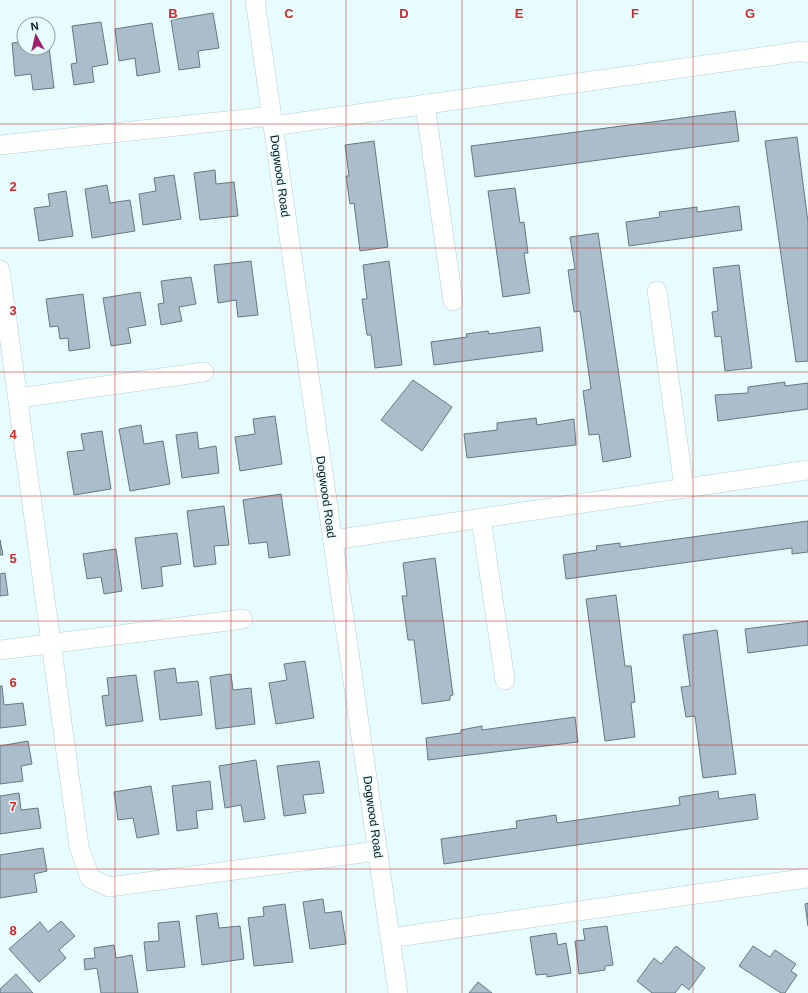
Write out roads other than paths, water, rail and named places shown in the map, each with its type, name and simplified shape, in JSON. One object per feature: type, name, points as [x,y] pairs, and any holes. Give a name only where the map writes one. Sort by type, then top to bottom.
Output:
[{"type":"street","name":"Dogwood Road","points":[[255,0],[398,993]]},
{"type":"street","points":[[0,145],[272,121],[425,104],[803,51],[808,53]]},
{"type":"street","points":[[425,104],[453,301]]},
{"type":"street","points":[[0,270],[79,847],[90,878],[109,887],[378,851]]},
{"type":"street","points":[[657,291],[684,488]]},
{"type":"street","points":[[18,398],[204,372]]},
{"type":"street","points":[[333,540],[808,470]]},
{"type":"street","points":[[481,518],[504,680]]},
{"type":"street","points":[[0,650],[243,619]]},
{"type":"street","points":[[390,938],[808,878]]}]
